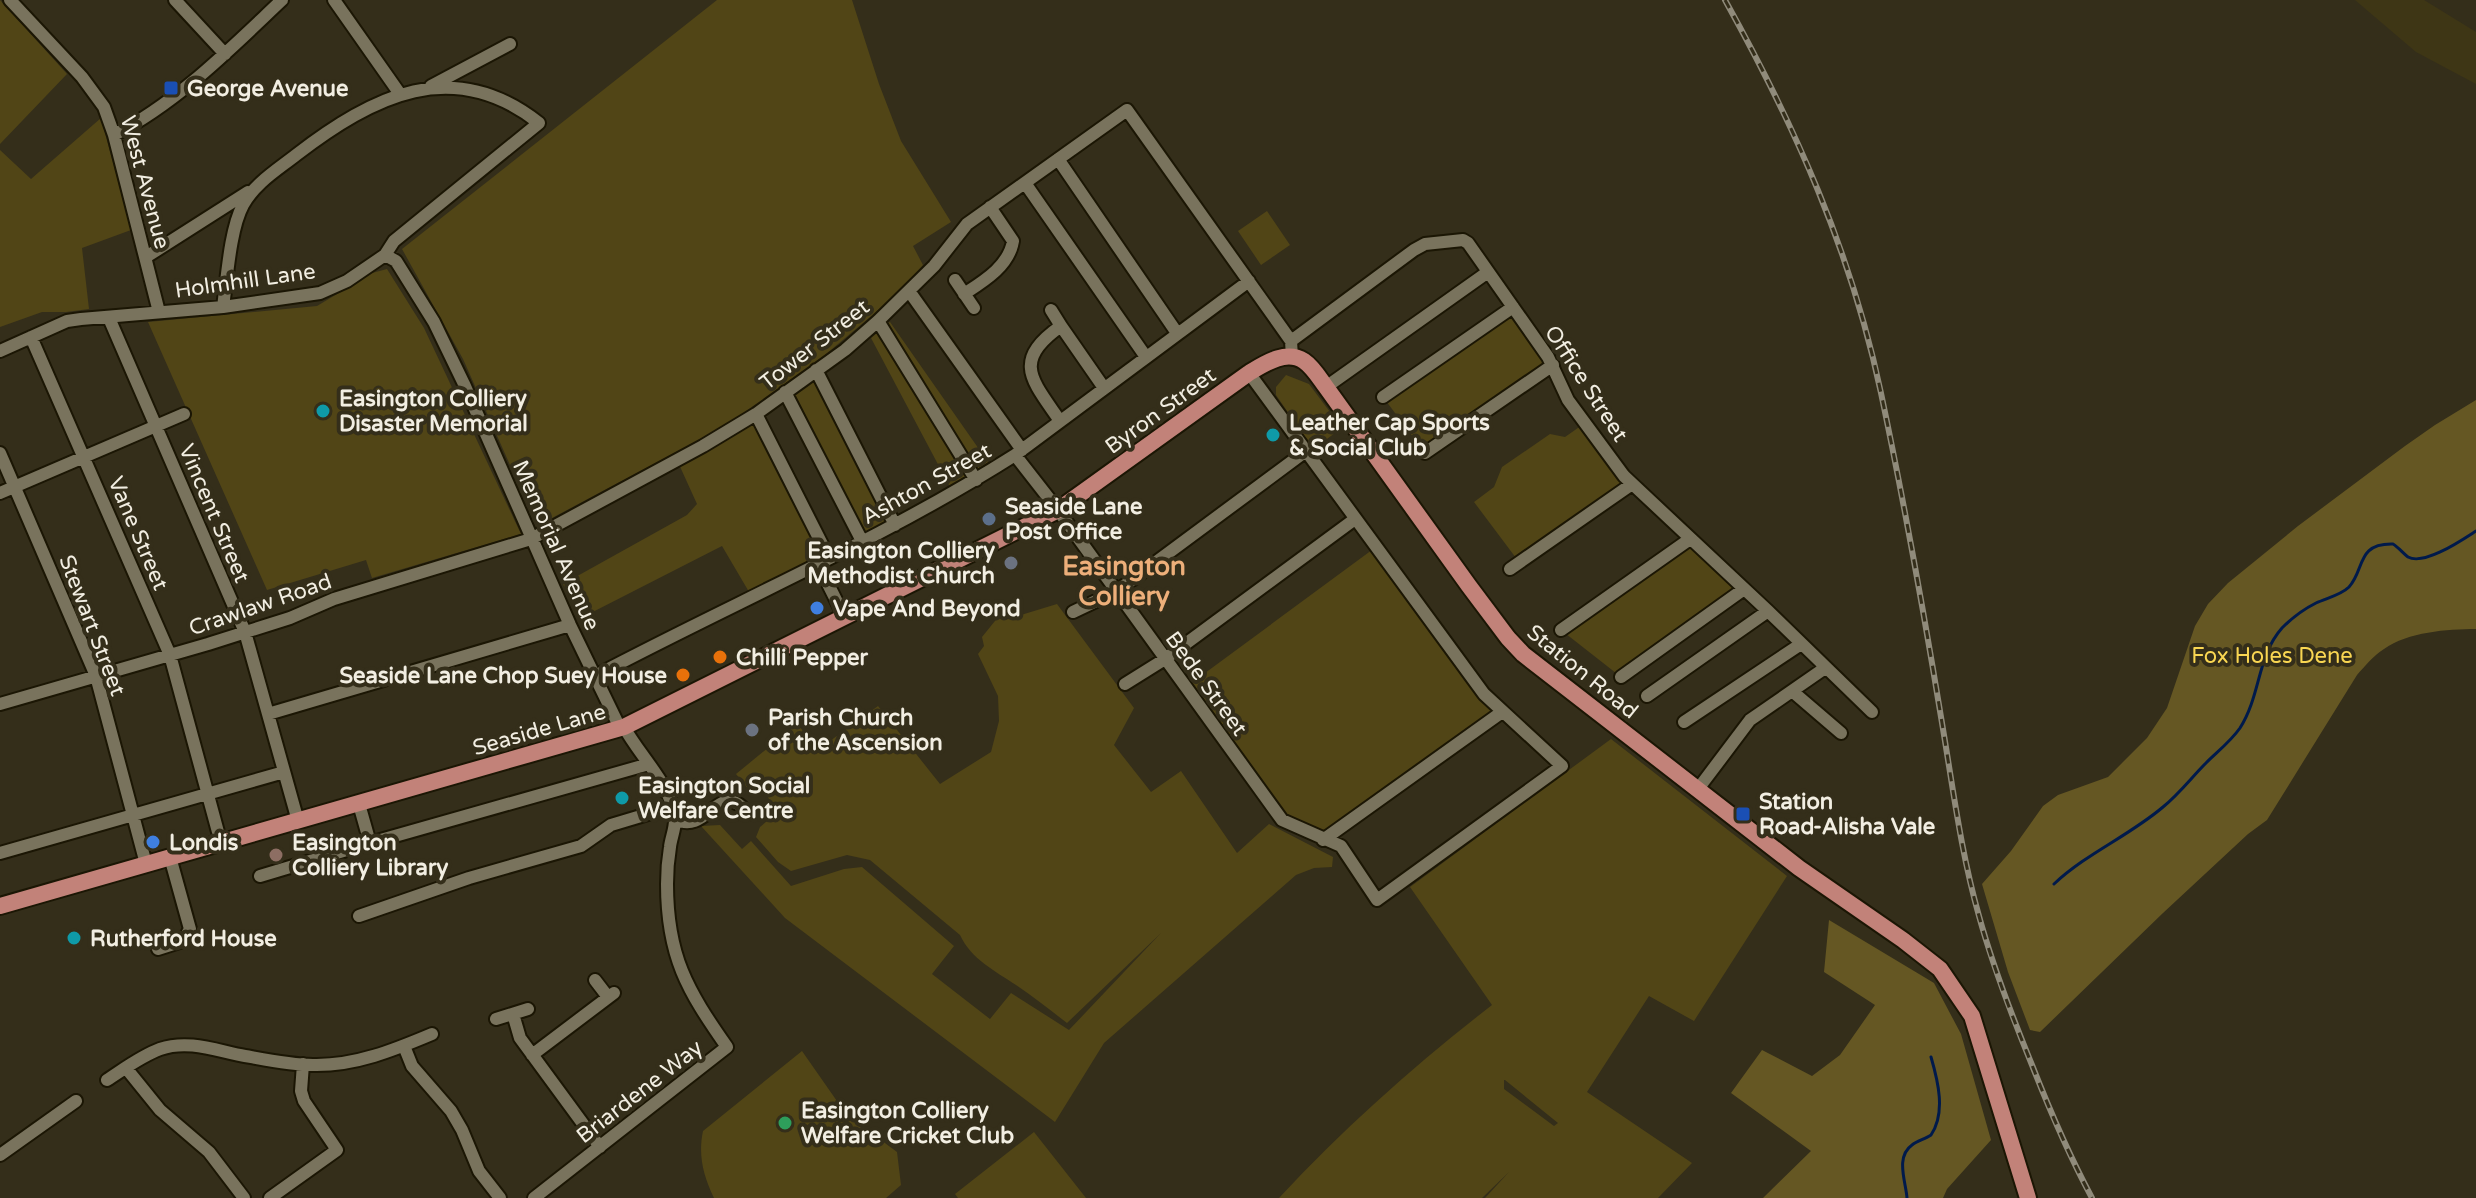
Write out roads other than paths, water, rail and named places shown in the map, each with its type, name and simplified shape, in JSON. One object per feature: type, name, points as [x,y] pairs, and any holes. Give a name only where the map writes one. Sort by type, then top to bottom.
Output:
[{"type":"main road","name":"Byron Street","points":[[1058,510],[1249,373],[1292,349]]},
{"type":"main road","name":"Station Road","points":[[1292,349],[1326,387],[1508,638],[1540,668],[1799,868],[1940,969],[1972,1016],[2028,1198]]},
{"type":"main road","name":"Seaside Lane","points":[[0,906],[622,728],[1058,510]]},
{"type":"street","name":"West Avenue","points":[[10,0],[82,77],[104,107],[114,135],[159,312]]},
{"type":"street","points":[[175,0],[225,54]]},
{"type":"street","points":[[114,135],[137,123],[182,91],[282,0]]},
{"type":"street","points":[[341,3],[400,94]]},
{"type":"street","points":[[146,257],[254,188],[311,143],[361,113],[400,94],[428,88],[510,44]]},
{"type":"street","name":"Holmhill Lane","points":[[0,351],[67,321],[223,307],[320,293],[347,281],[385,255],[394,241],[539,123],[517,105],[492,95],[456,86],[428,88]]},
{"type":"street","name":"Tower Street","points":[[531,539],[703,446],[756,414],[845,350],[934,266],[967,224],[1127,110],[1249,281]]},
{"type":"street","points":[[1058,159],[1177,333]]},
{"type":"street","points":[[1025,183],[1146,357]]},
{"type":"street","points":[[223,307],[236,221],[254,188]]},
{"type":"street","points":[[964,294],[991,275],[1011,253],[1013,241],[990,207]]},
{"type":"street","name":"Office Street","points":[[1292,349],[1425,244],[1463,240],[1468,243],[1553,365],[1568,400],[1632,484],[1872,712]]},
{"type":"street","name":"Memorial Avenue","points":[[385,255],[396,261],[434,322],[570,625],[622,728],[662,784],[673,813]]},
{"type":"street","points":[[1326,387],[1488,272]]},
{"type":"street","points":[[955,280],[974,308]]},
{"type":"street","points":[[1249,281],[1292,349]]},
{"type":"street","name":"Ashton Street","points":[[595,676],[895,525],[976,480],[1019,453],[1249,281]]},
{"type":"street","name":"Bede Street","points":[[909,291],[1058,510],[1282,820],[1341,846],[1377,900],[1562,766],[1502,712]]},
{"type":"street","points":[[1383,397],[1513,307]]},
{"type":"street","points":[[1051,310],[1104,388]]},
{"type":"street","name":"Vincent Street","points":[[109,318],[245,632],[298,821]]},
{"type":"street","points":[[878,321],[976,480]]},
{"type":"street","points":[[1060,421],[1036,386],[1031,373],[1031,359],[1039,344],[1061,326]]},
{"type":"street","name":"Vane Street","points":[[31,337],[170,655],[221,843]]},
{"type":"street","points":[[1425,453],[1553,365]]},
{"type":"street","points":[[816,370],[895,525]]},
{"type":"street","points":[[1249,373],[1478,686],[1502,712],[1323,840]]},
{"type":"street","points":[[785,392],[862,541]]},
{"type":"street","points":[[0,493],[184,414]]},
{"type":"street","points":[[756,414],[823,561],[844,616]]},
{"type":"street","points":[[1073,612],[1117,591],[1306,451]]},
{"type":"street","name":"Stewart Street","points":[[0,453],[96,676],[146,864]]},
{"type":"street","points":[[1510,569],[1632,484]]},
{"type":"street","points":[[1125,684],[1165,659],[1355,519]]},
{"type":"street","name":"Crawlaw Road","points":[[0,704],[245,632],[290,618],[334,599],[531,539]]},
{"type":"street","points":[[1561,630],[1690,539]]},
{"type":"street","points":[[1621,677],[1744,589]]},
{"type":"street","points":[[1647,696],[1768,611]]},
{"type":"street","points":[[268,714],[570,625]]},
{"type":"street","points":[[1684,722],[1801,644]]},
{"type":"street","points":[[1698,789],[1750,720],[1825,668]]},
{"type":"street","points":[[1792,691],[1841,733]]},
{"type":"street","points":[[260,876],[649,764]]},
{"type":"street","points":[[0,853],[284,772]]},
{"type":"street","points":[[359,916],[454,883],[581,846],[611,825],[673,813],[685,824],[693,823],[727,801],[742,807]]},
{"type":"street","points":[[359,804],[370,843]]},
{"type":"street","name":"Briardene Way","points":[[534,1198],[727,1047],[687,988],[676,958],[669,926],[667,883],[673,813]]},
{"type":"street","points":[[158,949],[183,941],[190,929],[170,857]]},
{"type":"street","points":[[532,1055],[611,995],[595,980]]},
{"type":"street","points":[[496,1019],[528,1009]]},
{"type":"street","points":[[513,1014],[520,1038],[600,1147]]},
{"type":"street","points":[[107,1080],[146,1055],[176,1045],[195,1045],[248,1057],[303,1064],[350,1062],[432,1034]]},
{"type":"street","points":[[404,1046],[412,1066],[451,1111],[479,1171],[500,1198]]},
{"type":"street","points":[[270,1198],[337,1150],[304,1101],[301,1091],[303,1064]]},
{"type":"street","points":[[126,1068],[160,1110],[209,1152],[244,1198]]},
{"type":"street","points":[[0,1155],[76,1101]]},
{"type":"waterway","points":[[2054,884],[2163,807],[2232,737],[2247,715],[2263,663],[2282,628],[2316,603],[2349,587],[2367,553],[2381,545],[2393,544],[2408,557],[2423,558],[2443,551],[2476,531]]},
{"type":"waterway","points":[[1907,1198],[1904,1156],[1912,1145],[1931,1135],[1938,1117],[1938,1086],[1931,1057]]},
{"type":"railway","points":[[1725,0],[1797,142],[1854,289],[1869,341],[1898,475],[1973,892],[1990,954],[2017,1028],[2060,1133],[2092,1198]]},
{"type":"place","name":"George Avenue","points":[[171,88]]},
{"type":"place","name":"Easington Colliery Disaster Memorial","points":[[323,411]]},
{"type":"place","name":"Leather Cap Sports & Social Club","points":[[1273,435]]},
{"type":"place","name":"Seaside Lane Post Office","points":[[989,519]]},
{"type":"place","name":"Easington Colliery Methodist Church","points":[[1011,563]]},
{"type":"place","name":"Vape And Beyond","points":[[817,608]]},
{"type":"place","name":"Chilli Pepper","points":[[720,657]]},
{"type":"place","name":"Seaside Lane Chop Suey House","points":[[683,675]]},
{"type":"place","name":"Parish Church of the Ascension","points":[[752,730]]},
{"type":"place","name":"Easington Social Welfare Centre","points":[[622,798]]},
{"type":"place","name":"Station Road-Alisha Vale","points":[[1743,814]]},
{"type":"place","name":"Londis","points":[[153,842]]},
{"type":"place","name":"Easington Colliery Library","points":[[276,855]]},
{"type":"place","name":"Rutherford House","points":[[74,938]]},
{"type":"place","name":"Easington Colliery Welfare Cricket Club","points":[[785,1123]]},
{"type":"district","name":"Easington Colliery","points":[[1124,581]]},
{"type":"park label","name":"Fox Holes Dene","points":[[2272,655]]}]
